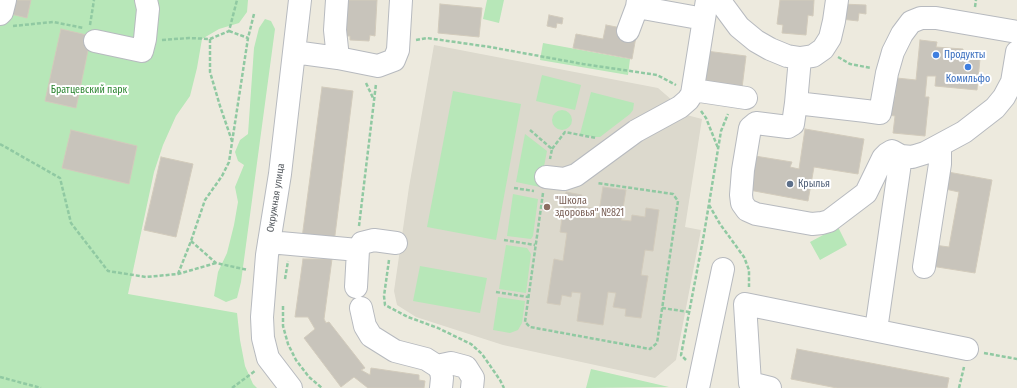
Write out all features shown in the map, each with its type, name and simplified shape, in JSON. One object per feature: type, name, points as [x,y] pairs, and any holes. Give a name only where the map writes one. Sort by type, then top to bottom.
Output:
[{"type":"street","points":[[5,0],[2,12],[6,20]]},
{"type":"street","points":[[96,41],[142,51],[145,39],[148,9],[146,0]]},
{"type":"street","name":"Окружная улица","points":[[291,388],[268,358],[263,338],[262,318],[279,243],[280,174],[300,0]]},
{"type":"street","points":[[337,0],[335,30],[338,58]]},
{"type":"street","points":[[294,52],[338,58],[378,66],[394,60],[399,43],[401,0]]},
{"type":"street","points":[[719,0],[739,27],[756,41],[787,56],[800,58],[812,56],[823,49],[830,38],[837,0]]},
{"type":"street","points":[[546,177],[564,179],[576,175],[636,131],[680,107],[692,94],[706,9],[637,4],[628,31]]},
{"type":"street","points":[[796,103],[880,113],[893,52],[910,22],[921,18],[936,18],[1017,32]]},
{"type":"street","points":[[800,58],[793,124],[788,127],[756,123],[750,128],[743,170],[741,195],[742,203],[747,210],[756,214],[812,224],[822,223],[829,220],[847,209],[866,193],[883,158],[887,154],[892,151],[901,156],[912,157],[925,152],[964,132],[995,108],[1004,97],[1012,82],[1017,56]]},
{"type":"street","points":[[692,94],[740,98]]},
{"type":"street","points":[[924,268],[940,164],[940,145]]},
{"type":"street","points":[[876,330],[901,156]]},
{"type":"street","points":[[356,287],[358,250],[362,243],[374,240],[394,242]]},
{"type":"street","points":[[279,243],[358,250]]},
{"type":"street","points":[[698,388],[723,269]]},
{"type":"street","points":[[770,388],[750,383],[745,304],[967,350]]},
{"type":"street","points":[[361,308],[365,326],[371,336],[395,351],[426,360],[437,366],[441,371],[441,388]]},
{"type":"street","points":[[437,366],[451,363],[466,367],[473,378],[472,388]]},
{"type":"path","points":[[6,20],[37,25],[53,22],[89,29],[94,0]]},
{"type":"path","points":[[229,31],[236,0]]},
{"type":"path","points":[[178,274],[205,200],[230,162],[248,38],[254,14]]},
{"type":"path","points":[[142,51],[159,40],[189,38],[210,39],[229,31],[248,38]]},
{"type":"path","points":[[399,43],[410,43],[427,38],[490,46],[583,64],[657,75],[692,94],[692,102],[706,118],[718,149]]},
{"type":"path","points":[[210,39],[210,72],[232,143]]},
{"type":"path","points":[[823,49],[850,64],[888,71]]},
{"type":"path","points":[[681,356],[721,131],[740,98]]},
{"type":"path","points":[[358,250],[357,235],[375,100]]},
{"type":"path","points":[[530,130],[552,149]]},
{"type":"path","points":[[546,177],[552,149],[565,132],[595,137],[607,152]]},
{"type":"path","points":[[0,144],[60,178],[71,223],[108,270],[146,277],[178,274],[216,263],[250,270]]},
{"type":"path","points":[[514,188],[543,193],[525,322],[530,327],[650,349],[657,343],[678,201],[673,194],[594,183]]},
{"type":"path","points":[[708,204],[720,224],[744,257],[749,270],[750,305]]},
{"type":"path","points":[[504,240],[535,244]]},
{"type":"path","points":[[191,241],[216,263]]},
{"type":"path","points":[[394,242],[384,296],[384,305],[471,344],[482,354],[504,388]]},
{"type":"path","points":[[279,243],[284,282]]},
{"type":"path","points":[[496,292],[528,297]]},
{"type":"path","points":[[283,304],[283,326],[288,344],[309,377],[322,388]]},
{"type":"path","points":[[662,308],[689,312]]},
{"type":"path","points":[[959,388],[967,350],[1017,359]]},
{"type":"path","points":[[232,388],[255,371]]},
{"type":"path","points":[[0,377],[41,388]]},
{"type":"shaded area","name":"\"Школа здоровья\" №821","points":[[434,45],[658,88],[680,107],[675,112],[702,119],[685,227],[701,230],[676,360],[655,378],[503,345],[416,317],[397,305],[394,291],[409,187]]},
{"type":"green space","name":"Братцевский парк","points":[[0,0],[248,0],[247,12],[239,23],[219,29],[202,39],[190,96],[176,116],[163,145],[154,172],[128,294],[237,313],[245,366],[253,384],[257,388],[0,388]]},
{"type":"green space","points":[[487,0],[504,0],[499,23],[483,19]]},
{"type":"green space","points":[[265,19],[271,21],[275,29],[241,282],[237,298],[226,302],[214,296],[218,272],[227,253],[234,225],[238,202],[235,187],[244,165],[238,161],[235,152],[240,140],[248,134],[254,48],[259,28]]},
{"type":"green space","points":[[543,43],[630,59],[628,75],[540,60]]},
{"type":"green space","points":[[542,75],[581,85],[575,110],[536,101]]},
{"type":"green space","points":[[453,91],[521,104],[496,240],[427,227]]},
{"type":"green space","points":[[591,92],[634,103],[633,110],[630,114],[600,137],[580,134]]},
{"type":"green space","points":[[562,110],[569,113],[572,120],[569,127],[562,130],[555,127],[552,120],[555,113]]},
{"type":"green space","points":[[525,134],[547,151],[540,187],[516,182]]},
{"type":"green space","points":[[513,194],[538,199],[533,236],[531,239],[507,236]]},
{"type":"green space","points":[[838,227],[847,245],[820,260],[810,242]]},
{"type":"green space","points":[[506,245],[527,248],[531,254],[526,293],[499,289]]},
{"type":"green space","points":[[420,266],[487,278],[480,313],[413,301]]},
{"type":"green space","points":[[498,297],[525,301],[522,323],[518,330],[510,333],[493,330]]},
{"type":"green space","points":[[591,369],[669,387],[586,388]]},
{"type":"building","points":[[10,0],[31,0],[27,18],[7,13]]},
{"type":"building","points":[[347,0],[377,0],[375,36],[370,35],[369,41],[350,40],[350,36],[344,36]]},
{"type":"building","points":[[780,0],[814,0],[813,16],[808,15],[806,35],[782,33],[783,25],[777,24]]},
{"type":"building","points":[[440,4],[482,8],[479,37],[438,33]]},
{"type":"building","points":[[842,4],[866,5],[866,14],[859,13],[858,21],[841,19]]},
{"type":"building","points":[[549,15],[563,18],[562,24],[557,23],[556,28],[547,26]]},
{"type":"building","points":[[606,25],[637,31],[632,59],[573,48],[576,34],[603,39]]},
{"type":"building","points":[[61,29],[91,36],[76,108],[45,101]]},
{"type":"building","points":[[920,40],[937,42],[936,47],[963,49],[963,57],[980,59],[977,90],[935,86],[936,76],[927,76],[925,97],[929,97],[925,136],[893,133],[895,116],[888,115],[890,96],[895,97],[897,78],[916,80]]},
{"type":"building","points":[[706,51],[746,56],[742,88],[702,83]]},
{"type":"building","points":[[322,87],[353,91],[334,243],[302,238]]},
{"type":"building","points":[[805,129],[864,139],[858,174],[814,167],[808,201],[749,190],[755,156],[792,162],[790,167],[799,169]]},
{"type":"building","points":[[71,130],[137,146],[129,184],[62,168]]},
{"type":"building","points":[[161,157],[193,164],[176,237],[144,230]]},
{"type":"building","points":[[948,172],[992,180],[975,273],[931,266],[934,245],[949,247],[959,192],[945,189]]},
{"type":"building","points":[[603,187],[626,190],[621,220],[631,221],[632,215],[645,217],[646,208],[659,210],[653,251],[645,250],[641,275],[648,276],[641,318],[625,316],[626,309],[613,307],[616,293],[608,292],[603,325],[577,321],[581,293],[572,292],[571,297],[562,295],[560,305],[547,303],[554,259],[563,261],[567,233],[560,232],[566,192],[582,195],[580,206],[592,208],[591,217],[598,218]]},
{"type":"building","points":[[303,259],[332,259],[324,319],[326,323],[329,322],[365,368],[361,370],[370,375],[371,368],[419,375],[419,380],[425,381],[424,388],[368,388],[354,377],[341,387],[304,338],[315,329],[308,317],[295,317]]},
{"type":"building","points":[[797,349],[949,378],[947,388],[837,388],[791,379]]},
{"type":"place","name":"Продукты","points":[[936,55]]},
{"type":"place","name":"Комильфо","points":[[968,67]]},
{"type":"place","name":"Крылья","points":[[790,184]]},
{"type":"place","name":"\"Школа здоровья\" №821","points":[[547,207]]}]
